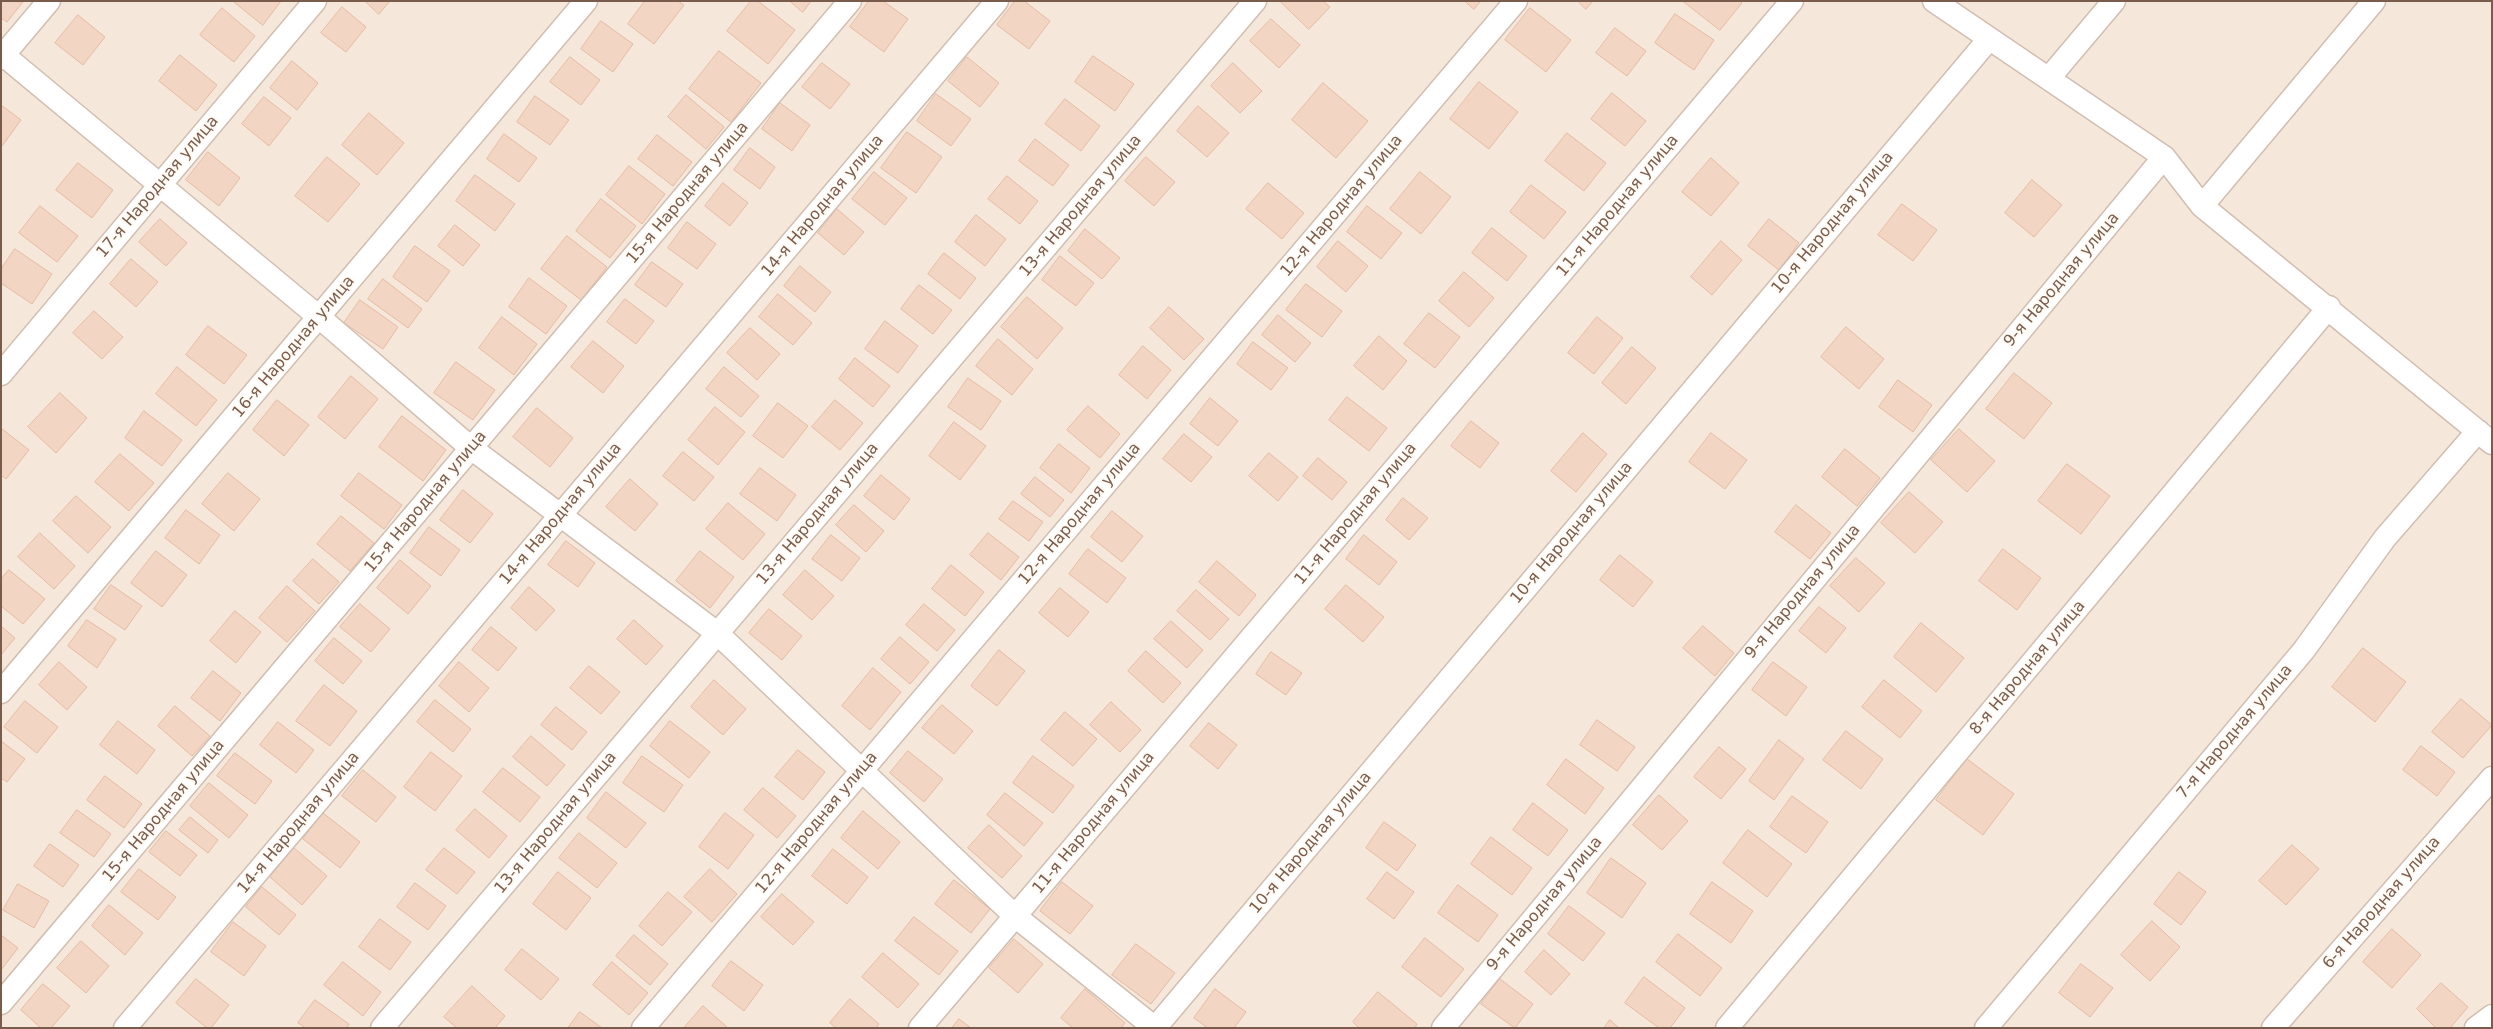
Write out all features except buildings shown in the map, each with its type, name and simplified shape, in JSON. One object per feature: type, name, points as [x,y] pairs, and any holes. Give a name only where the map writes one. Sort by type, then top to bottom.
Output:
[{"type":"street","points":[[49,1],[2,55],[319,317],[472,448],[717,633],[1015,916],[1155,1028]]},
{"type":"street","name":"17-я Народная улица","points":[[1,374],[314,1]]},
{"type":"street","name":"16-я Народная улица","points":[[1,692],[586,1]]},
{"type":"street","name":"15-я Народная улица","points":[[1,1003],[850,1]]},
{"type":"street","name":"14-я Народная улица","points":[[126,1028],[997,1]]},
{"type":"street","name":"13-я Народная улица","points":[[382,1028],[1255,1]]},
{"type":"street","name":"12-я Народная улица","points":[[643,1028],[1516,1]]},
{"type":"street","name":"11-я Народная улица","points":[[920,1028],[1792,1]]},
{"type":"street","points":[[1934,1],[2164,157],[2202,206],[2485,437]]},
{"type":"street","points":[[2049,78],[2114,1]]},
{"type":"street","points":[[2202,206],[2374,1]]},
{"type":"street","name":"10-я Народная улица","points":[[1155,1028],[1989,38]]},
{"type":"street","name":"9-я Народная улица","points":[[1443,1028],[2164,157]]},
{"type":"street","name":"8-я Народная улица","points":[[1727,1028],[2329,308]]},
{"type":"street","name":"7-я Народная улица","points":[[1986,1028],[2304,650],[2385,538],[2485,437]]},
{"type":"street","name":"6-я Народная улица","points":[[2273,1028],[2492,778]]},
{"type":"street","points":[[2476,1028],[2492,1016]]},
{"type":"shaded area","points":[[1,1],[2492,1],[2492,1028],[1,1028]]}]
